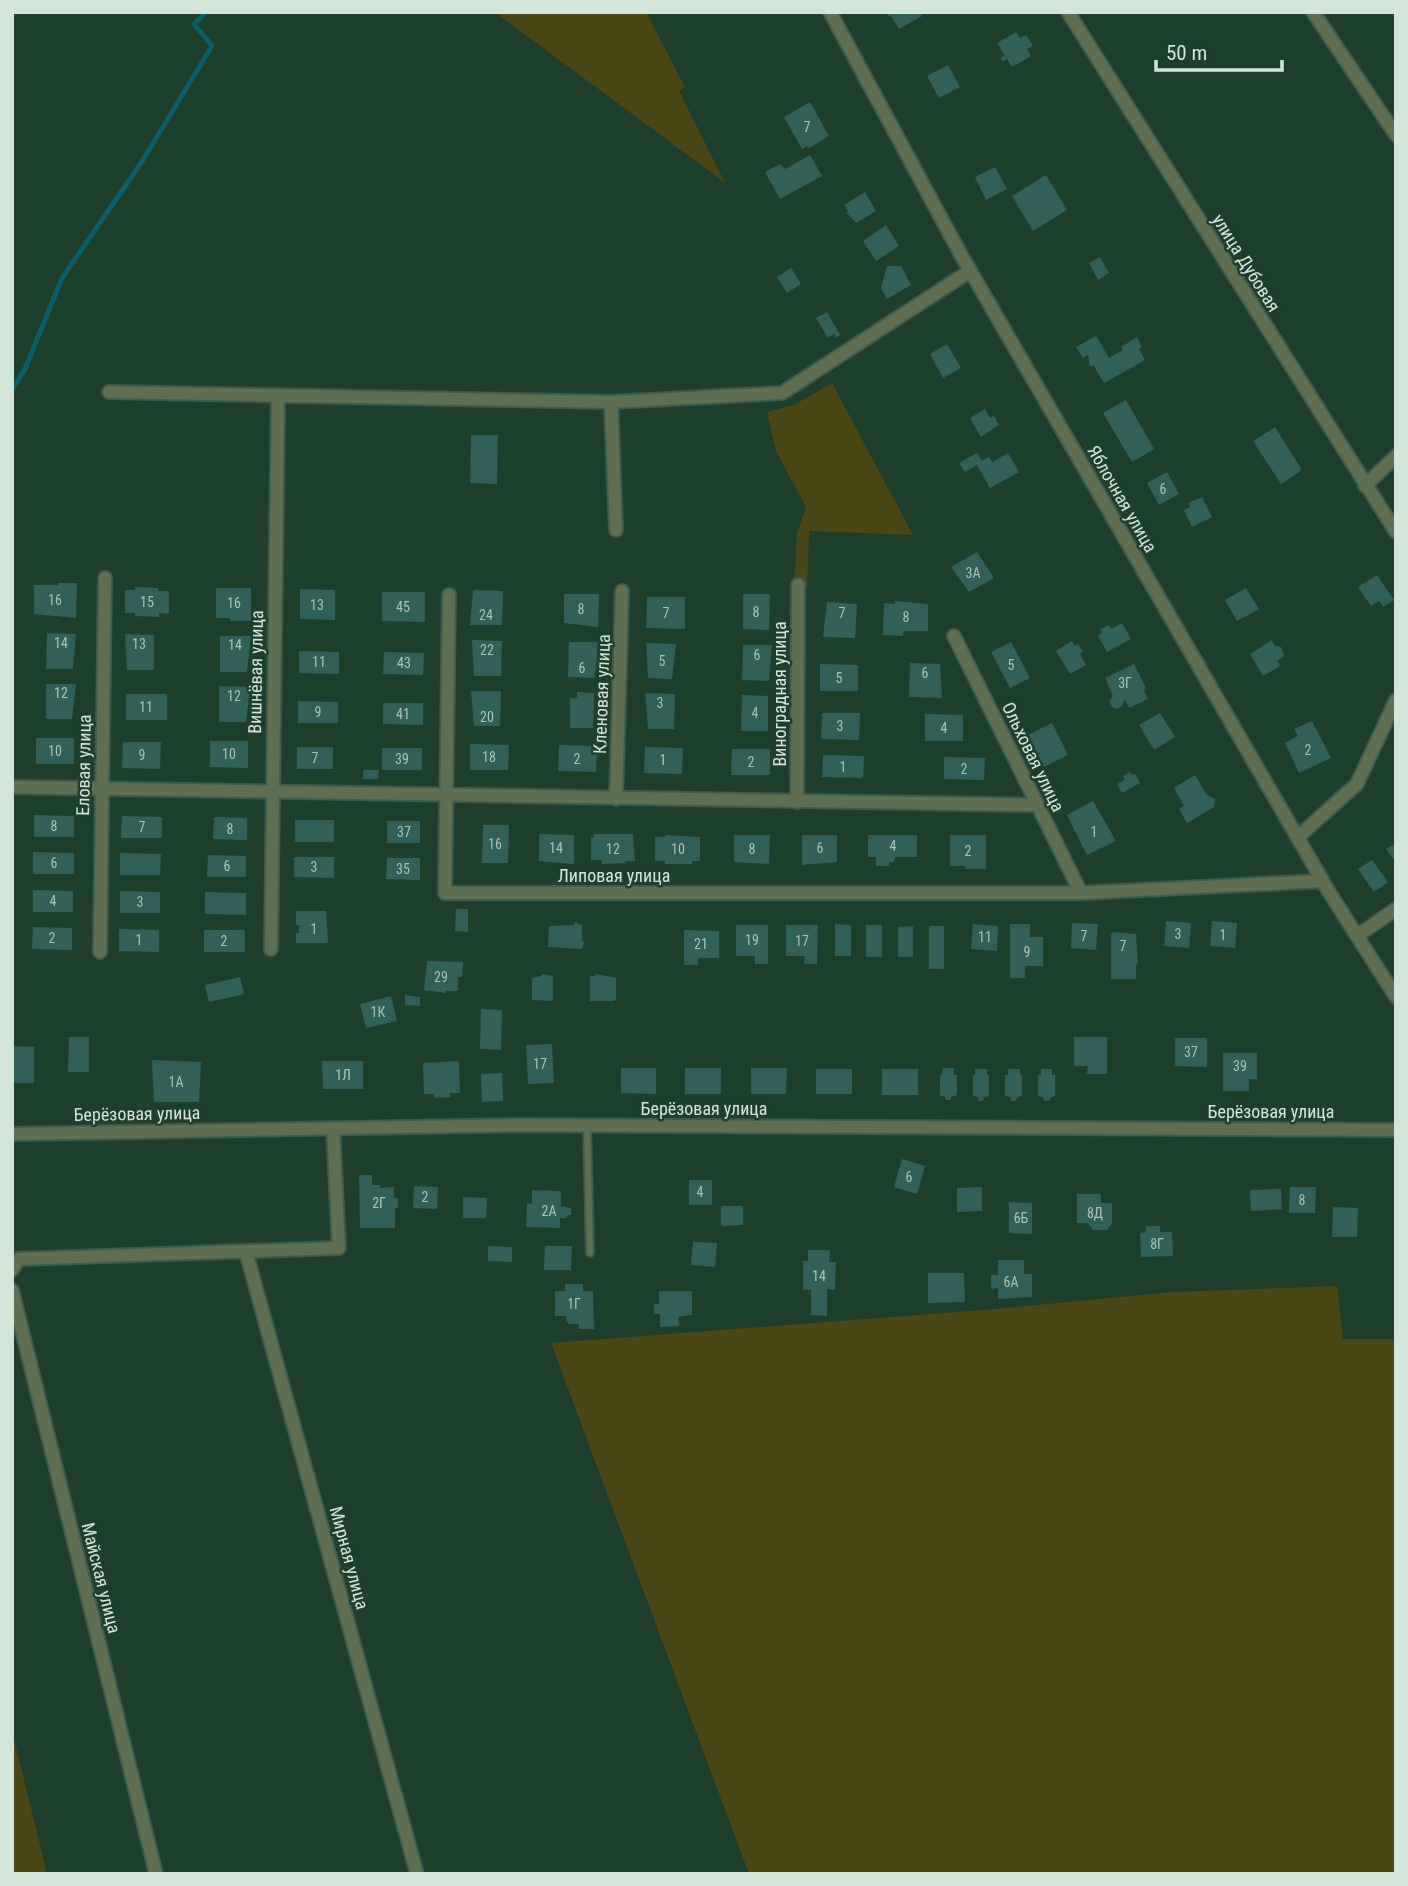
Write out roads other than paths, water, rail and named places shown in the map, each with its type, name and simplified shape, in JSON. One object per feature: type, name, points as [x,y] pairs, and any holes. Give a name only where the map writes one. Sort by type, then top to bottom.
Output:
[{"type":"street","name":"Яблочная улица","points":[[830,12],[970,271],[1323,881],[1396,997]]},
{"type":"street","name":"улица Дубовая","points":[[1068,12],[1396,532]]},
{"type":"street","points":[[1313,12],[1396,135]]},
{"type":"street","points":[[109,392],[611,402],[782,393],[970,271]]},
{"type":"street","name":"Вишнёвая улица","points":[[271,949],[278,395]]},
{"type":"street","points":[[611,402],[617,530]]},
{"type":"street","points":[[1365,486],[1396,456]]},
{"type":"street","name":"Еловая улица","points":[[100,953],[100,789],[105,578]]},
{"type":"street","name":"Виноградная улица","points":[[797,802],[798,585]]},
{"type":"street","name":"Кленовая улица","points":[[616,799],[622,590]]},
{"type":"street","name":"Липовая улица","points":[[449,596],[445,893],[1081,893]]},
{"type":"street","name":"Ольховая улица","points":[[954,636],[1081,893]]},
{"type":"street","points":[[1298,837],[1357,784],[1396,700]]},
{"type":"street","points":[[12,788],[1037,805]]},
{"type":"street","points":[[1081,893],[1323,881]]},
{"type":"street","points":[[1357,936],[1396,909]]},
{"type":"street","name":"Берёзовая улица","points":[[12,1133],[587,1126],[1396,1130]]},
{"type":"street","points":[[15,1265],[339,1248],[333,1128]]},
{"type":"street","name":"Мирная улица","points":[[246,1252],[417,1874]]},
{"type":"street","name":"Майская улица","points":[[12,1290],[156,1874]]},
{"type":"lane","points":[[587,1126],[590,1253]]},
{"type":"waterway","points":[[12,390],[25,369],[62,278],[141,163],[212,46],[194,24],[206,12]]}]
